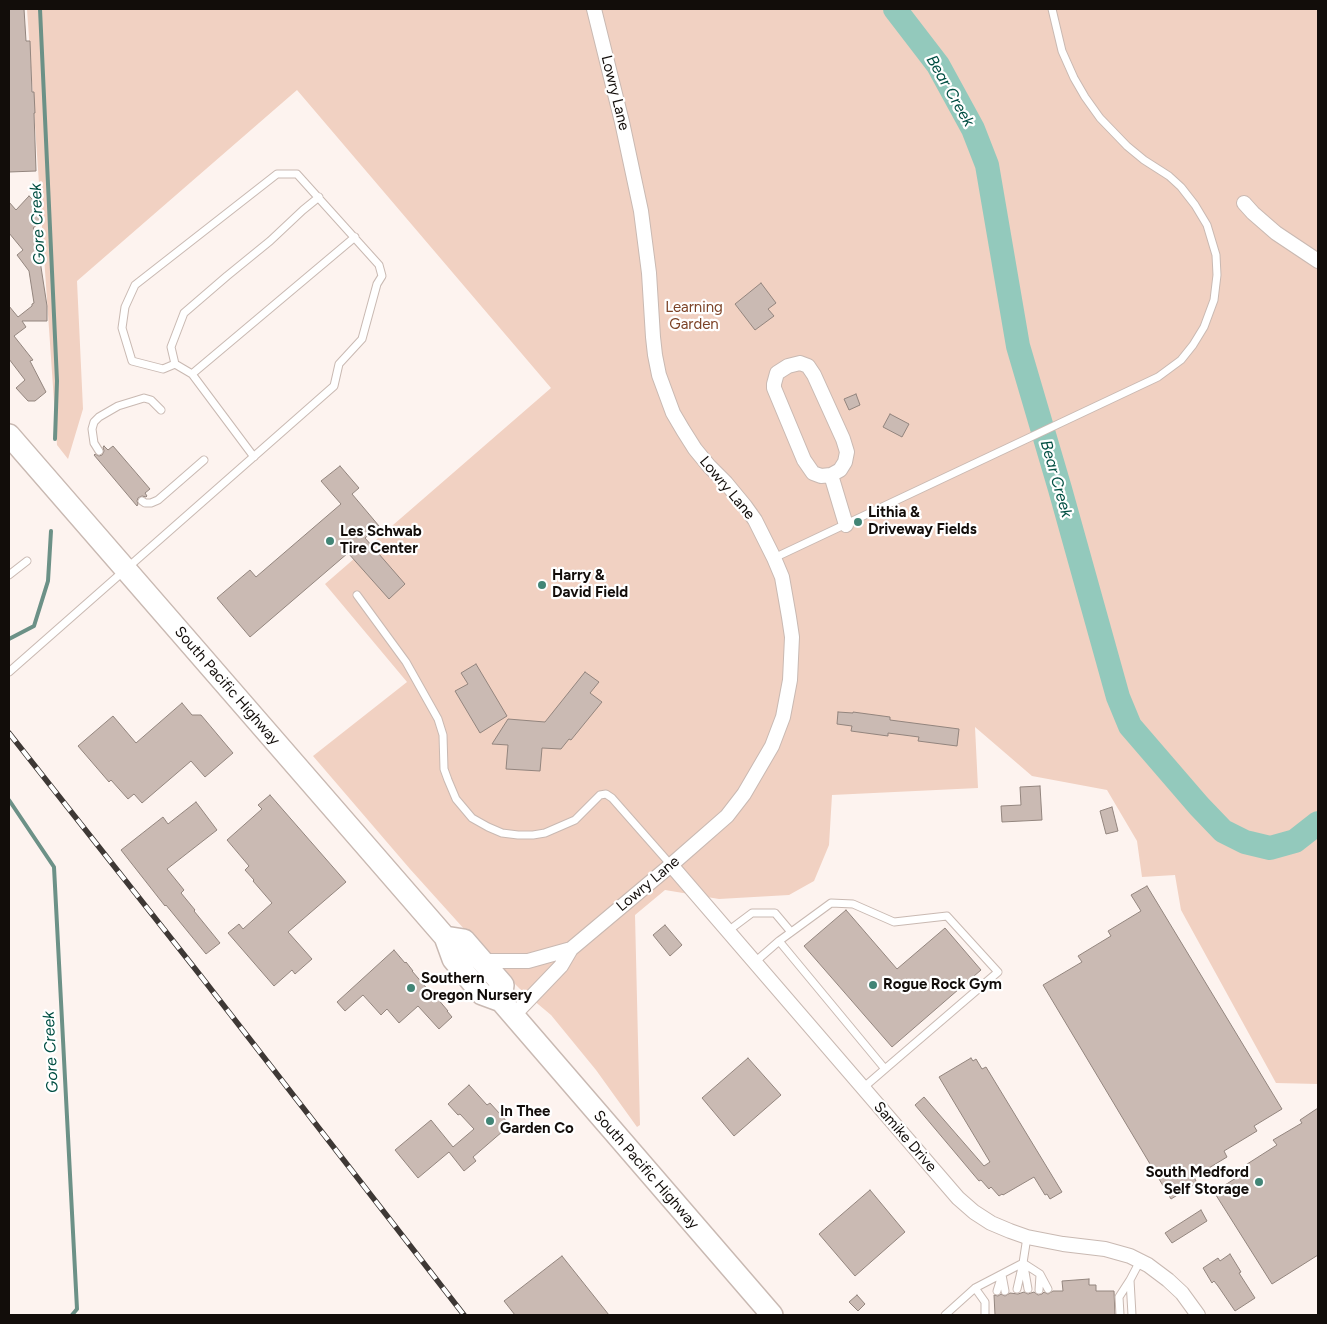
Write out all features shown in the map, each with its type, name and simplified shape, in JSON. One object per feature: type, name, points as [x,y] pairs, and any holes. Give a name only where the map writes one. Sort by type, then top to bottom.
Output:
[{"type":"main road","name":"South Pacific Highway","points":[[9,435],[445,937],[453,959],[482,994],[507,1008],[772,1315]]},
{"type":"main road","points":[[445,937],[464,940],[503,985],[507,1008]]},
{"type":"street","name":"Lowry Lane","points":[[507,1008],[561,966],[571,949],[727,816],[760,769],[778,732],[790,680],[792,637],[782,576],[755,520],[726,483],[695,449],[673,413],[666,394],[655,356],[649,273],[641,210],[622,122],[594,9]]},
{"type":"street","points":[[1244,203],[1276,233],[1318,261]]},
{"type":"street","points":[[793,364],[804,364],[811,370],[843,439],[847,452],[845,462],[840,470],[831,475],[821,476],[813,473],[804,460],[774,388],[777,373],[781,369],[793,364]]},
{"type":"street","points":[[831,475],[846,525]]},
{"type":"street","name":"Samike Drive","points":[[671,865],[958,1198],[974,1212],[1010,1232],[1027,1237],[1105,1249],[1130,1256],[1168,1280],[1182,1293],[1198,1315]]},
{"type":"street","name":"Lowry Lane","points":[[482,961],[528,961],[571,949]]},
{"type":"lane","points":[[774,558],[1124,394],[1166,372],[1181,360],[1199,336],[1214,300],[1217,275],[1216,255],[1207,224],[1188,195],[1169,176],[1144,160],[1127,146],[1100,118],[1085,97],[1062,52],[1052,9]]},
{"type":"lane","points":[[9,672],[334,386],[339,364],[362,339],[377,284],[382,276],[379,265],[297,174],[277,174],[135,285],[125,307],[122,328],[132,361],[163,369],[174,364]]},
{"type":"lane","points":[[174,364],[171,347],[184,313],[319,197]]},
{"type":"lane","points":[[192,374],[355,237]]},
{"type":"lane","points":[[174,364],[192,374],[254,457]]},
{"type":"lane","points":[[99,451],[94,443],[92,429],[94,422],[99,417],[118,406],[144,398],[151,400],[161,410]]},
{"type":"lane","points":[[142,501],[145,504],[158,500],[204,460]]},
{"type":"lane","points":[[9,576],[27,561]]},
{"type":"lane","points":[[357,595],[406,662],[438,719],[443,735],[444,769],[456,799],[472,818],[502,833],[533,835],[546,833],[575,820],[600,795],[606,794],[612,798],[671,865]]},
{"type":"lane","points":[[755,962],[779,941],[831,902],[853,904],[894,922],[948,916],[998,972],[863,1088]]},
{"type":"lane","points":[[728,931],[752,913],[775,913],[791,932]]},
{"type":"lane","points":[[779,941],[885,1069]]},
{"type":"lane","points":[[1017,1289],[1027,1237]]},
{"type":"lane","points":[[1120,1315],[1119,1297],[1140,1261]]},
{"type":"lane","points":[[1023,1263],[1040,1274],[1048,1289]]},
{"type":"lane","points":[[945,1315],[975,1288],[1023,1263]]},
{"type":"lane","points":[[1023,1263],[1028,1289]]},
{"type":"lane","points":[[1039,1290],[1040,1274]]},
{"type":"lane","points":[[1002,1275],[1006,1291]]},
{"type":"lane","points":[[997,1291],[1002,1275]]},
{"type":"lane","points":[[1130,1280],[1132,1315]]},
{"type":"lane","points":[[975,1288],[985,1302],[985,1315]]},
{"type":"green space","name":"Lithia & Driveway Fields","points":[[27,9],[1318,9],[1318,1084],[1276,1083],[1181,910],[1175,875],[1142,877],[1137,841],[1107,790],[1032,776],[975,727],[978,788],[832,795],[829,845],[814,881],[789,895],[719,899],[665,890],[635,915],[640,1125],[637,1127],[596,1070],[551,1015],[502,971],[410,869],[313,756],[407,682],[325,584],[551,388],[297,90],[77,281],[83,409],[68,459],[57,445]]},
{"type":"building","points":[[9,9],[24,9],[26,41],[30,41],[32,92],[34,92],[35,113],[36,171],[9,172]]},
{"type":"building","points":[[29,196],[39,205],[35,209],[44,220],[33,228],[45,243],[42,246],[44,250],[39,254],[47,306],[47,321],[22,321],[26,327],[14,336],[33,360],[30,361],[46,392],[35,401],[28,401],[16,388],[25,380],[9,359],[9,306],[18,317],[34,303],[29,271],[17,255],[23,250],[9,233],[9,202],[16,210]]},
{"type":"building","points":[[761,283],[776,303],[768,309],[774,316],[755,330],[735,304]]},
{"type":"building","points":[[856,394],[860,405],[849,410],[844,399]]},
{"type":"building","points":[[890,414],[909,424],[902,437],[883,427]]},
{"type":"building","points":[[104,446],[108,450],[113,446],[150,489],[145,493],[146,497],[138,498],[137,506],[94,455],[102,455]]},
{"type":"building","name":"Les Schwab Tire Center","points":[[340,466],[359,488],[352,494],[379,526],[365,538],[405,584],[389,599],[348,553],[250,637],[217,598],[250,570],[256,577],[341,504],[321,481]]},
{"type":"building","points":[[476,664],[507,716],[480,733],[455,691],[468,684],[461,673]]},
{"type":"building","points":[[585,672],[599,682],[590,693],[602,702],[571,740],[569,739],[561,749],[542,748],[540,771],[506,769],[508,745],[492,744],[508,719],[545,722]]},
{"type":"building","points":[[182,703],[192,715],[201,715],[233,753],[205,777],[191,761],[142,803],[134,794],[128,799],[111,780],[109,782],[78,746],[113,716],[136,743]]},
{"type":"building","points":[[838,712],[890,717],[890,720],[959,729],[957,746],[918,741],[919,737],[888,733],[888,736],[851,731],[852,726],[837,724]]},
{"type":"building","points":[[1040,786],[1042,820],[1002,822],[1001,806],[1021,805],[1020,787]]},
{"type":"building","points":[[270,795],[346,882],[288,932],[312,959],[295,974],[292,970],[274,986],[228,933],[239,924],[243,929],[272,903],[245,870],[249,866],[227,840],[262,809],[258,805]]},
{"type":"building","points":[[196,802],[217,830],[167,869],[184,890],[181,893],[220,943],[206,954],[121,850],[163,817],[168,824]]},
{"type":"building","points":[[1112,807],[1118,831],[1106,834],[1100,811]]},
{"type":"building","points":[[1147,886],[1282,1109],[1254,1126],[1257,1131],[1224,1151],[1227,1157],[1194,1177],[1197,1183],[1171,1199],[1043,985],[1082,962],[1078,956],[1111,936],[1108,931],[1141,911],[1131,895]]},
{"type":"building","points":[[846,910],[897,969],[945,928],[981,970],[892,1047],[804,946]]},
{"type":"building","points":[[665,925],[682,945],[670,956],[653,935]]},
{"type":"building","points":[[394,950],[452,1017],[439,1029],[418,1006],[399,1023],[387,1009],[381,1015],[363,995],[345,1011],[337,1002]]},
{"type":"building","points":[[748,1058],[781,1095],[734,1136],[702,1098]]},
{"type":"building","points":[[971,1058],[973,1061],[976,1059],[982,1069],[986,1067],[1062,1192],[1050,1199],[1047,1194],[1045,1195],[1034,1177],[999,1196],[991,1187],[989,1189],[981,1180],[979,1181],[915,1105],[924,1097],[984,1166],[990,1162],[939,1077]]},
{"type":"building","points":[[469,1085],[487,1105],[490,1103],[510,1125],[473,1157],[476,1161],[464,1171],[449,1152],[418,1178],[395,1150],[431,1120],[453,1147],[474,1129],[448,1104]]},
{"type":"building","points":[[1318,1108],[1318,1255],[1272,1284],[1214,1192],[1247,1171],[1244,1166],[1277,1145],[1273,1140],[1302,1123],[1300,1120]]},
{"type":"building","points":[[870,1190],[905,1232],[855,1276],[819,1234]]},
{"type":"building","points":[[1201,1210],[1207,1221],[1172,1243],[1165,1233]]},
{"type":"building","points":[[1230,1254],[1241,1272],[1239,1273],[1255,1298],[1235,1311],[1214,1281],[1212,1283],[1203,1268],[1218,1258],[1220,1261]]},
{"type":"building","points":[[562,1256],[609,1315],[515,1315],[504,1301]]},
{"type":"building","points":[[1089,1279],[1089,1285],[1096,1285],[1096,1291],[1114,1291],[1115,1315],[995,1315],[994,1295],[998,1296],[1001,1294],[1005,1296],[1010,1293],[1018,1294],[1024,1292],[1028,1294],[1034,1292],[1038,1295],[1044,1292],[1048,1294],[1053,1291],[1063,1291],[1062,1281]]},
{"type":"building","points":[[857,1295],[865,1304],[858,1311],[849,1302]]},
{"type":"waterway","name":"Gore Creek","points":[[40,9],[57,381],[55,439]]},
{"type":"waterway","name":"Bear Creek","points":[[895,9],[938,65],[973,129],[987,165],[1018,346],[1118,697],[1130,726],[1223,831],[1245,842],[1270,848],[1295,841],[1318,823]]},
{"type":"waterway","name":"Gore Creek","points":[[9,639],[34,626],[48,581],[51,531]]},
{"type":"waterway","name":"Gore Creek","points":[[9,800],[54,867],[77,1309],[72,1315]]},
{"type":"railway","points":[[9,733],[464,1315]]},
{"type":"place","name":"Lithia & Driveway Fields","points":[[858,522]]},
{"type":"place","name":"Les Schwab Tire Center","points":[[330,541]]},
{"type":"place","name":"Harry & David Field","points":[[542,585]]},
{"type":"place","name":"Rogue Rock Gym","points":[[873,985]]},
{"type":"place","name":"Southern Oregon Nursery","points":[[411,988]]},
{"type":"place","name":"In Thee Garden Co","points":[[490,1121]]},
{"type":"place","name":"South Medford Self Storage","points":[[1259,1182]]},
{"type":"park label","name":"Learning Garden","points":[[694,316]]}]
